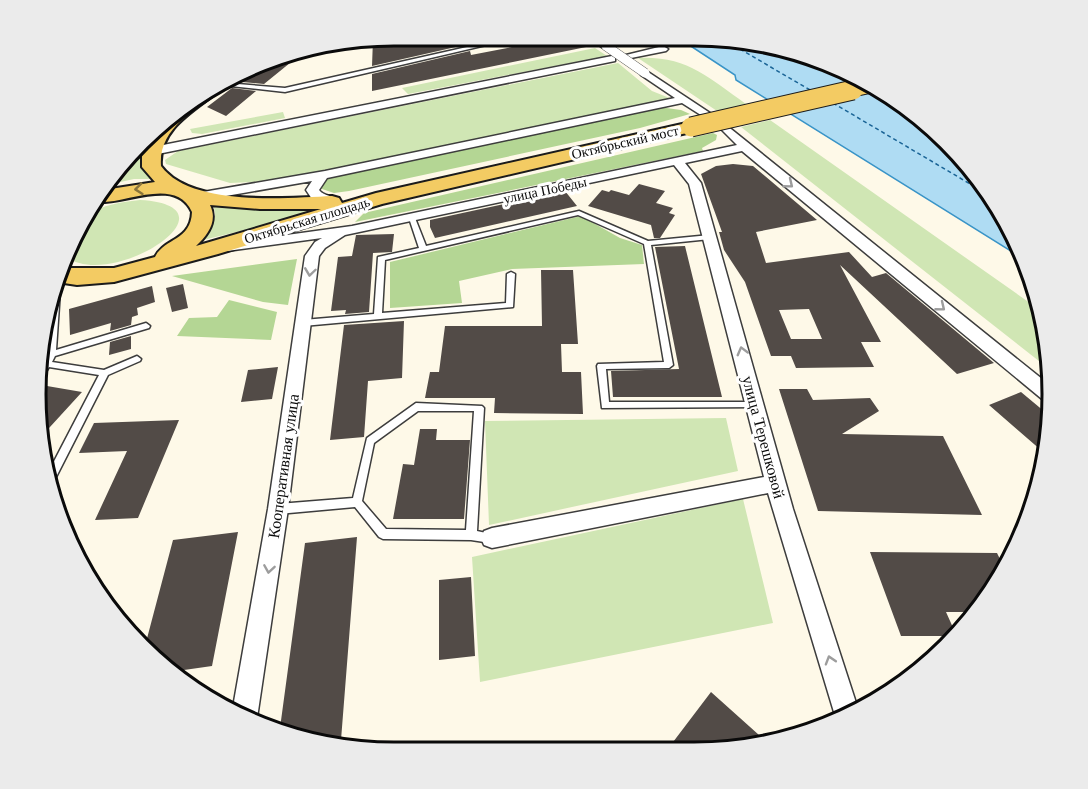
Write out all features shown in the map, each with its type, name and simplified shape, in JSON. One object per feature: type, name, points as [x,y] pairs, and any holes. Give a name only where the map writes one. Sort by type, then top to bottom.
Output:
[{"type":"main road","name":"Октябрьский мост","points":[[376,199],[859,88]]},
{"type":"main road","points":[[64,284],[122,273],[168,255],[194,236],[204,216],[203,207],[190,194],[153,170],[150,164],[158,139]]},
{"type":"main road","name":"Октябрьская площадь","points":[[109,195],[147,188],[281,203],[340,205]]},
{"type":"main road","name":"Октябрьская площадь","points":[[122,273],[210,249],[340,205],[376,199]]},
{"type":"street","points":[[606,46],[708,115]]},
{"type":"street","points":[[631,55],[663,49]]},
{"type":"street","points":[[153,151],[612,59]]},
{"type":"street","points":[[190,194],[322,176],[685,99]]},
{"type":"street","points":[[726,128],[739,139],[744,147],[1042,389]]},
{"type":"street","name":"улица Победы","points":[[210,249],[345,231],[744,147]]},
{"type":"street","name":"улица Терешковой","points":[[678,162],[695,183],[757,405],[776,483],[846,708]]},
{"type":"street","points":[[322,176],[312,190],[317,196],[340,205],[329,219],[327,226],[334,230],[345,231]]},
{"type":"street","name":"Кооперативная улица","points":[[246,709],[279,509],[312,256],[320,245],[345,231]]},
{"type":"street","points":[[492,538],[776,483]]},
{"type":"lane","points":[[235,85],[285,90],[479,46]]},
{"type":"lane","points":[[378,316],[381,259],[423,249],[579,213],[648,243],[710,237]]},
{"type":"lane","points":[[412,218],[423,249]]},
{"type":"lane","points":[[648,243],[669,365],[601,366],[605,406],[757,405]]},
{"type":"lane","points":[[303,323],[510,305],[511,274]]},
{"type":"lane","points":[[54,320],[52,354],[48,364],[105,373],[137,359]]},
{"type":"lane","points":[[52,354],[146,326]]},
{"type":"lane","points":[[55,471],[105,373]]},
{"type":"lane","points":[[357,502],[370,441],[416,407],[479,408],[471,535]]},
{"type":"lane","points":[[279,509],[357,502]]},
{"type":"lane","points":[[357,502],[383,534],[471,535],[492,538]]},
{"type":"green space","points":[[595,48],[607,56],[408,94],[402,88]]},
{"type":"green space","points":[[638,58],[670,61],[696,70],[746,104],[717,111]]},
{"type":"green space","points":[[618,63],[652,91],[672,99],[274,181],[230,183],[166,164],[165,160],[178,151]]},
{"type":"green space","points":[[659,107],[681,110],[690,114],[640,128],[349,191],[334,193],[322,189],[321,184],[330,176]]},
{"type":"green space","points":[[283,112],[285,118],[202,134],[192,133],[190,129]]},
{"type":"green space","points":[[770,120],[1030,303],[1040,362],[741,127]]},
{"type":"green space","points":[[713,133],[717,135],[716,140],[702,148],[703,151],[355,222],[364,213]]},
{"type":"green space","points":[[144,153],[157,179],[134,179],[118,182]]},
{"type":"green space","points":[[140,200],[169,206],[179,216],[175,230],[160,244],[112,263],[87,265],[74,260],[101,208]]},
{"type":"green space","points":[[212,203],[323,206],[324,211],[199,241],[213,224],[215,214]]},
{"type":"green space","points":[[581,216],[620,238],[642,245],[644,264],[512,269],[459,281],[462,303],[390,308],[390,262]]},
{"type":"green space","points":[[297,259],[288,305],[263,302],[172,276]]},
{"type":"green space","points":[[229,300],[277,312],[271,340],[177,336],[189,318],[217,317]]},
{"type":"green space","points":[[726,418],[738,471],[489,525],[485,421]]},
{"type":"green space","points":[[743,499],[773,623],[480,682],[472,557]]},
{"type":"water","points":[[691,46],[739,49],[784,58],[847,82],[887,105],[940,148],[955,165],[983,201],[1010,251],[736,80],[735,75]]},
{"type":"building","points":[[460,46],[372,66],[373,47]]},
{"type":"building","points":[[517,46],[591,46],[372,91],[372,74],[470,51],[471,55]]},
{"type":"building","points":[[291,62],[264,84],[242,82],[261,73]]},
{"type":"building","points":[[232,88],[256,91],[226,116],[207,107]]},
{"type":"building","points":[[733,164],[753,166],[817,220],[756,232],[766,263],[849,252],[872,277],[886,273],[994,363],[957,374],[840,265],[881,342],[861,342],[874,367],[796,368],[791,356],[771,356],[745,282],[724,250],[719,232],[722,232],[701,174],[716,166]],"holes":[[[809,309],[822,339],[791,339],[779,310]]]},
{"type":"building","points":[[639,184],[665,191],[656,203],[673,208],[669,213],[675,215],[660,238],[654,238],[651,225],[588,206],[602,190],[629,195]]},
{"type":"building","points":[[565,191],[577,206],[435,238],[430,227],[430,220]]},
{"type":"building","points":[[394,234],[392,252],[373,253],[369,312],[345,314],[346,310],[331,311],[338,257],[352,256],[356,235]]},
{"type":"building","points":[[685,246],[722,397],[613,397],[611,371],[679,369],[655,247]]},
{"type":"building","points":[[541,270],[573,270],[578,344],[561,344],[562,372],[581,372],[583,414],[494,413],[495,398],[425,398],[430,372],[439,372],[445,326],[542,326]]},
{"type":"building","points":[[183,284],[188,308],[172,312],[166,288]]},
{"type":"building","points":[[152,286],[155,302],[137,308],[138,315],[132,317],[131,325],[110,331],[111,323],[70,335],[69,309]]},
{"type":"building","points":[[404,321],[402,378],[368,381],[364,437],[330,440],[344,325]]},
{"type":"building","points":[[131,336],[131,349],[109,355],[110,342]]},
{"type":"building","points":[[278,367],[272,399],[241,402],[248,370]]},
{"type":"building","points":[[46,387],[82,392],[48,429],[46,394]]},
{"type":"building","points":[[779,389],[807,389],[813,400],[870,398],[879,411],[842,434],[943,436],[982,515],[818,511]]},
{"type":"building","points":[[1021,392],[1041,409],[1038,447],[989,405]]},
{"type":"building","points":[[179,420],[138,518],[95,520],[127,451],[79,453],[94,423]]},
{"type":"building","points":[[420,429],[437,429],[436,440],[470,440],[464,519],[393,519],[403,464],[414,465]]},
{"type":"building","points":[[238,532],[212,666],[182,670],[147,640],[173,540]]},
{"type":"building","points":[[357,537],[341,739],[304,731],[281,723],[305,543]]},
{"type":"building","points":[[870,552],[997,553],[1000,559],[983,588],[965,612],[946,612],[953,627],[944,636],[901,636]]},
{"type":"building","points":[[471,577],[475,656],[439,660],[439,580]]},
{"type":"building","points":[[711,692],[760,736],[716,742],[673,742]]},
{"type":"ferry route","points":[[740,49],[810,90]]},
{"type":"ferry route","points":[[833,103],[971,185]]}]
